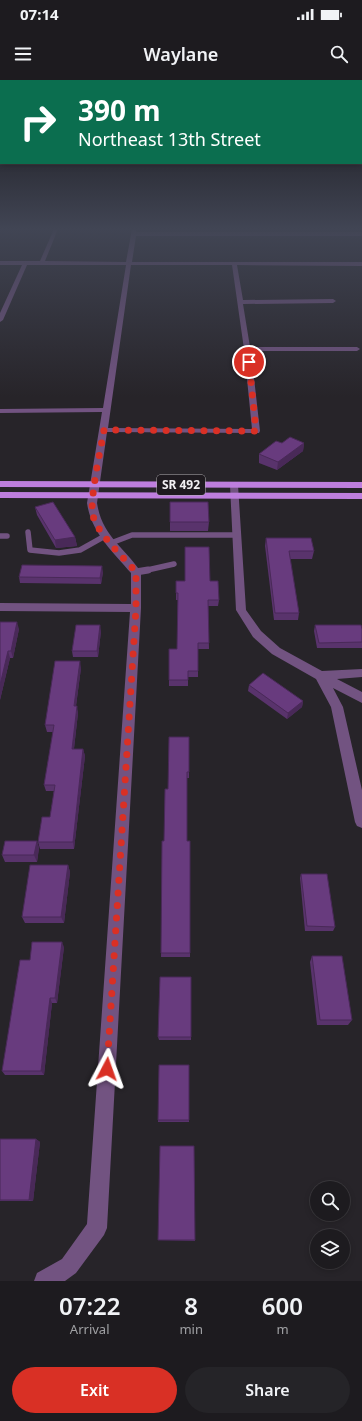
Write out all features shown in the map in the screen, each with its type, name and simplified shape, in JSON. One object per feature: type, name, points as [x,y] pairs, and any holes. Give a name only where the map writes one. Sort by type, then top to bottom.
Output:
[{"type":"main road","name":"SR 492","points":[[0,484],[94,490]]},
{"type":"main road","name":"SR 492","points":[[0,495],[94,490],[234,490],[362,485]]},
{"type":"main road","name":"SR 492","points":[[234,490],[362,496]]},
{"type":"street","points":[[0,320],[16,285]]},
{"type":"street","points":[[45,1281],[69,1266],[97,1228],[136,608],[136,572],[108,539],[94,516],[94,490],[126,285]]},
{"type":"street","points":[[104,430],[256,431],[248,349],[237,285]]},
{"type":"street","points":[[0,301],[9,302]]},
{"type":"street","points":[[239,302],[333,301]]},
{"type":"street","points":[[248,349],[357,349]]},
{"type":"street","points":[[0,411],[107,410]]},
{"type":"street","points":[[234,490],[242,610],[257,634],[276,651],[362,698]]},
{"type":"street","points":[[0,607],[136,608]]},
{"type":"street","points":[[320,676],[362,673]]},
{"type":"street","points":[[320,676],[337,706],[362,822]]},
{"type":"lane","points":[[28,532],[30,550],[59,553],[80,550],[108,539],[132,535],[237,535]]},
{"type":"lane","points":[[0,536],[7,536]]},
{"type":"lane","points":[[136,572],[174,564]]},
{"type":"building","points":[[290,437],[304,443],[278,462],[259,454],[276,441],[282,443]]},
{"type":"building","points":[[53,502],[75,537],[55,540],[35,507]]},
{"type":"building","points":[[170,502],[208,502],[209,522],[170,522]]},
{"type":"building","points":[[266,538],[311,538],[314,551],[289,551],[299,613],[275,613]]},
{"type":"building","points":[[185,547],[209,547],[210,581],[218,581],[219,600],[208,600],[209,643],[198,643],[198,671],[188,671],[188,680],[169,680],[169,649],[177,649],[178,593],[176,593],[176,581],[185,581]]},
{"type":"building","points":[[22,565],[102,566],[100,578],[19,577]]},
{"type":"building","points":[[0,622],[17,622],[11,651],[8,651],[0,685]]},
{"type":"building","points":[[76,625],[100,625],[97,651],[72,651]]},
{"type":"building","points":[[315,625],[361,625],[362,642],[319,643]]},
{"type":"building","points":[[55,661],[80,661],[74,706],[77,706],[72,749],[83,749],[73,842],[38,842],[42,817],[50,817],[55,785],[44,785],[54,725],[45,725]]},
{"type":"building","points":[[263,673],[303,701],[288,713],[249,685]]},
{"type":"building","points":[[169,737],[189,737],[189,772],[187,772],[187,841],[190,841],[190,953],[161,953],[162,841],[164,841],[165,789],[168,789]]},
{"type":"building","points":[[5,841],[37,841],[34,855],[2,855]]},
{"type":"building","points":[[30,865],[68,865],[61,917],[22,917]]},
{"type":"building","points":[[301,874],[327,874],[335,927],[307,926]]},
{"type":"building","points":[[32,942],[62,942],[55,998],[50,998],[41,1071],[2,1071],[20,960],[30,960]]},
{"type":"building","points":[[312,956],[342,956],[352,1020],[320,1020]]},
{"type":"building","points":[[160,977],[191,977],[191,1037],[158,1037]]},
{"type":"building","points":[[159,1065],[189,1065],[189,1120],[158,1120]]},
{"type":"building","points":[[0,1139],[36,1139],[29,1200],[0,1200]]},
{"type":"building","points":[[160,1146],[194,1146],[195,1240],[158,1240]]},
{"type":"route","points":[[107,1069],[136,608],[136,572],[103,534],[92,511],[93,495],[104,430],[256,431],[249,362]]}]
